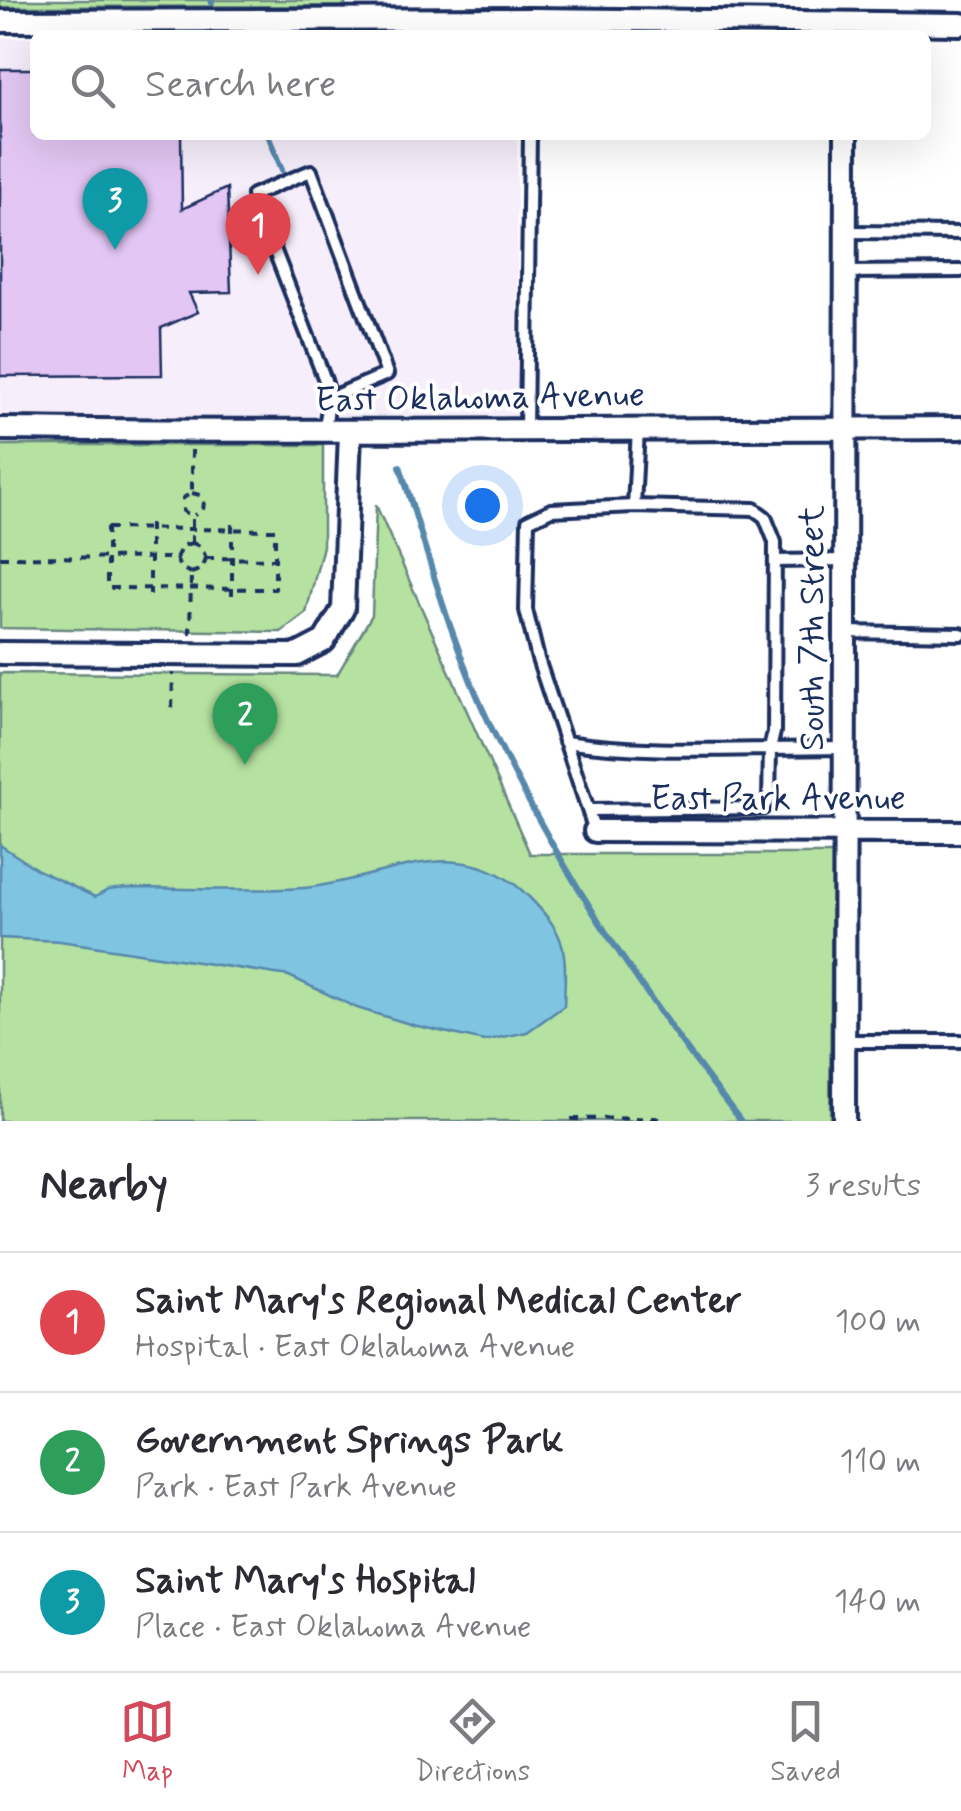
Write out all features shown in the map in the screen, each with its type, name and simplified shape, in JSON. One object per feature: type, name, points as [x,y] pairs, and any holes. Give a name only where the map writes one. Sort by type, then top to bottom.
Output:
[{"type":"street","points":[[845,0],[845,29]]},
{"type":"street","points":[[0,21],[384,10],[531,27],[845,29],[961,24]]},
{"type":"street","name":"South 7th Street","points":[[844,1121],[846,140]]},
{"type":"street","name":"East Oklahoma Avenue","points":[[0,430],[350,433],[526,428],[961,428]]},
{"type":"street","points":[[0,652],[297,655],[324,641],[344,609],[350,433]]},
{"type":"street","name":"East Park Avenue","points":[[592,820],[961,832]]},
{"type":"lane","points":[[526,428],[530,140]]},
{"type":"lane","points":[[324,432],[330,398],[253,195],[311,171],[387,374],[330,398]]},
{"type":"lane","points":[[846,232],[961,233]]},
{"type":"lane","points":[[846,272],[961,272]]},
{"type":"lane","points":[[634,506],[638,428]]},
{"type":"lane","points":[[634,506],[754,509],[765,517],[775,542],[775,560],[774,732],[769,799],[764,808],[592,820],[564,742],[526,610],[528,521],[551,510],[634,506]]},
{"type":"lane","points":[[775,560],[846,560]]},
{"type":"lane","points":[[845,632],[961,634]]},
{"type":"lane","points":[[564,742],[604,748],[673,750],[844,748]]},
{"type":"lane","points":[[844,1041],[961,1041]]},
{"type":"path","points":[[192,432],[192,493]]},
{"type":"path","points":[[192,493],[200,495],[204,506],[192,516],[183,511],[181,504],[192,493]]},
{"type":"path","points":[[192,516],[192,543]]},
{"type":"path","points":[[150,526],[150,591]]},
{"type":"path","points":[[150,526],[276,530],[275,589],[232,592],[107,588],[107,528],[150,526]]},
{"type":"path","points":[[232,527],[232,592]]},
{"type":"path","points":[[192,543],[201,546],[206,558],[202,569],[191,573],[180,568],[176,558],[182,546],[192,543]]},
{"type":"path","points":[[0,557],[176,558]]},
{"type":"path","points":[[206,558],[276,559]]},
{"type":"path","points":[[172,708],[191,573]]},
{"type":"path","points":[[571,1119],[665,1121]]},
{"type":"shaded area","points":[[30,37],[30,140],[517,140],[517,416],[0,417],[0,38]]},
{"type":"green space","points":[[0,0],[345,0],[345,6],[0,7]]},
{"type":"green space","points":[[0,445],[323,445],[323,546],[306,613],[281,632],[0,628]]},
{"type":"green space","points":[[376,505],[530,854],[832,854],[830,1121],[0,1121],[0,673],[337,675],[372,615]]},
{"type":"water","points":[[0,845],[38,870],[95,897],[108,890],[126,888],[303,888],[419,864],[447,861],[475,865],[502,876],[528,896],[558,934],[564,957],[564,1006],[527,1032],[484,1041],[357,1008],[289,976],[60,941],[0,938]]},
{"type":"building","points":[[0,69],[30,69],[30,140],[181,140],[182,209],[227,188],[231,292],[189,293],[198,312],[161,328],[162,375],[0,376]]},
{"type":"waterway","points":[[270,140],[282,170]]},
{"type":"waterway","points":[[400,466],[465,667],[519,783],[606,933],[741,1121]]},
{"type":"place","name":"Saint Mary's Hospital","points":[[115,250]]},
{"type":"place","name":"Saint Mary's Regional Medical Center","points":[[258,275]]},
{"type":"place","name":"Government Springs Park","points":[[245,765]]}]
